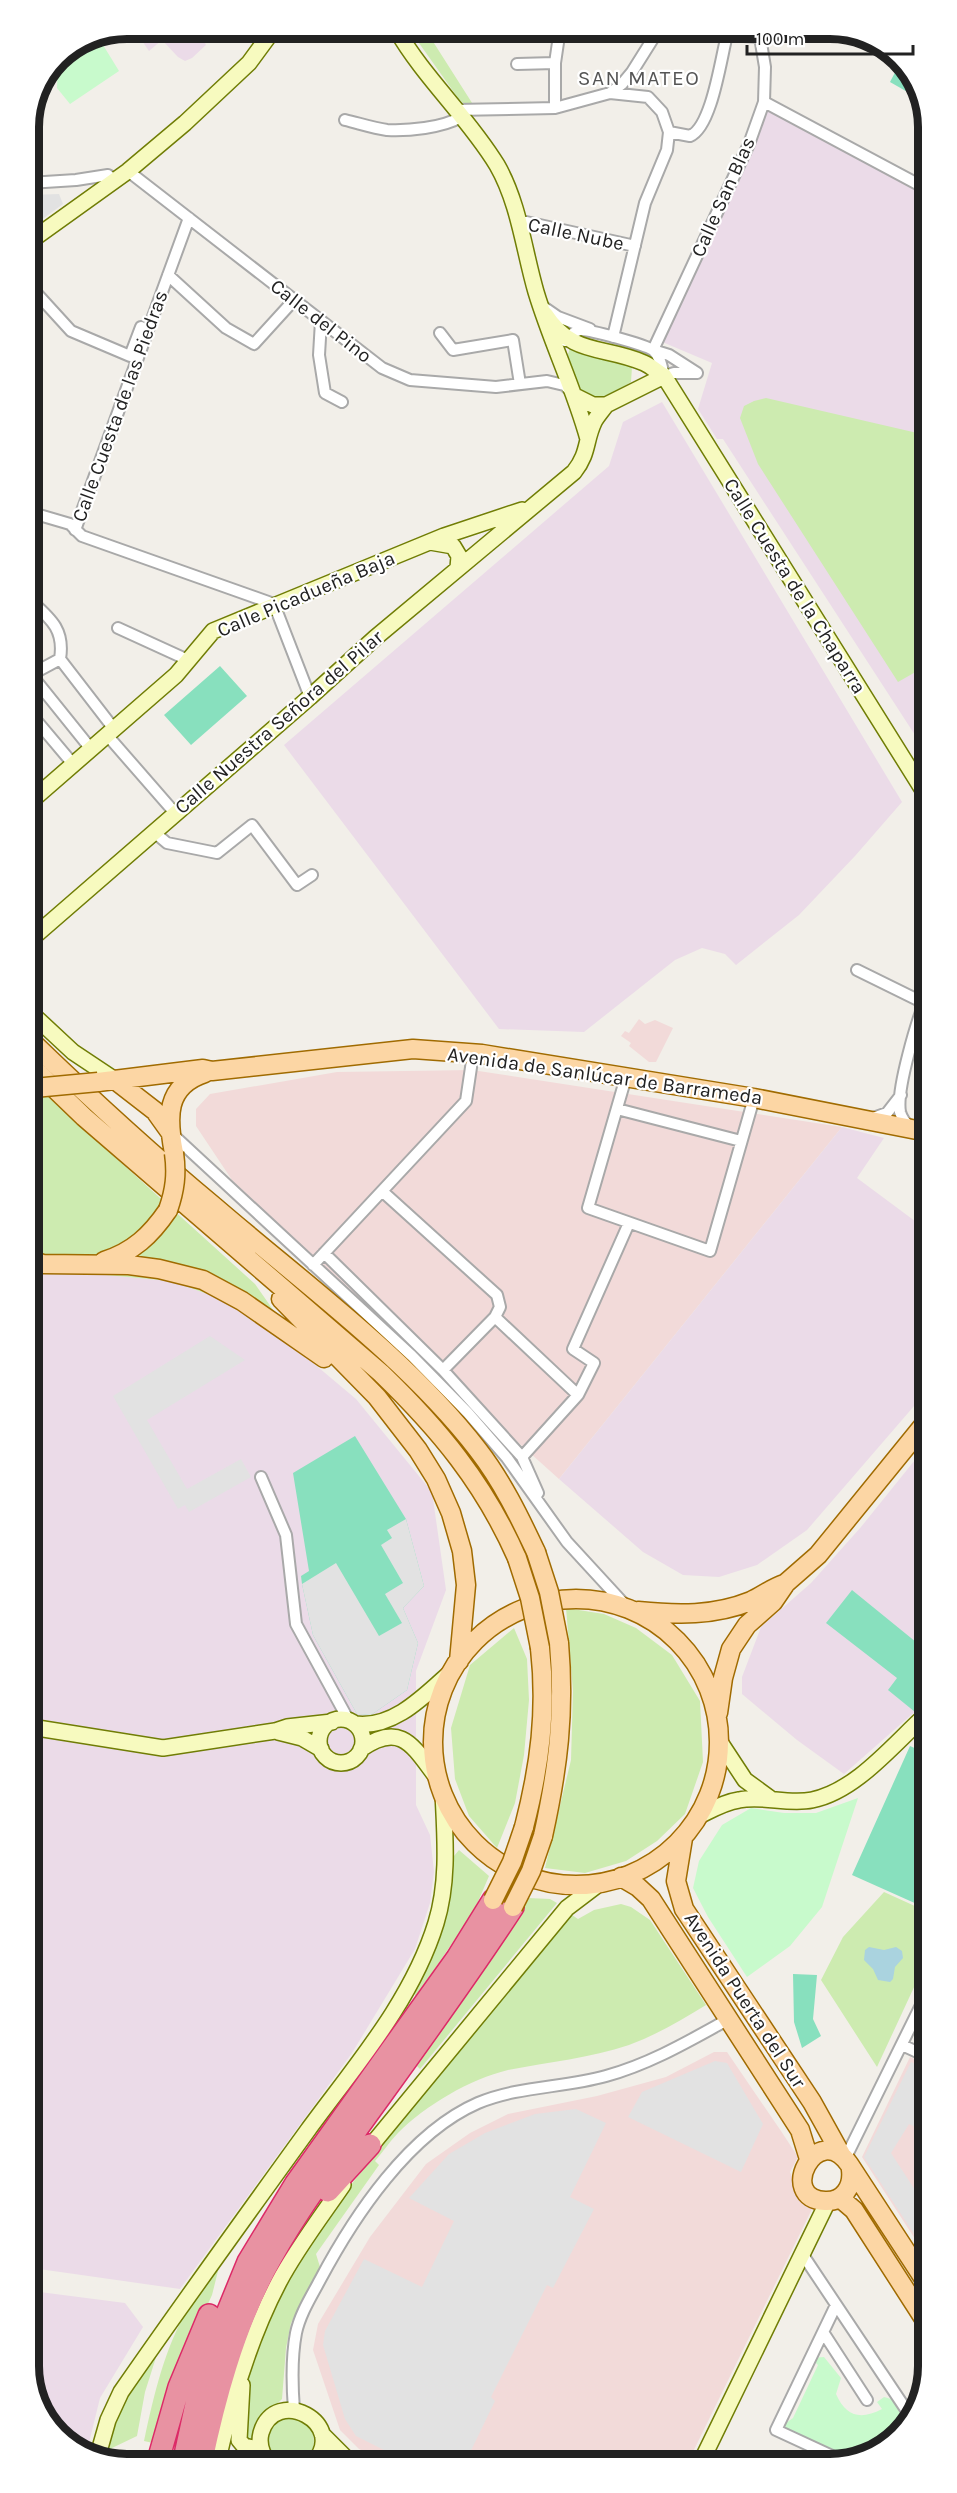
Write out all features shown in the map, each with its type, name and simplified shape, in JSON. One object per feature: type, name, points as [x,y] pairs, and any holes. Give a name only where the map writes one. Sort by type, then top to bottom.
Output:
[{"type":"highway","points":[[185,2454],[203,2372],[296,2183],[457,1958],[493,1900]]},
{"type":"highway","points":[[203,2454],[214,2402],[256,2266],[291,2223],[472,1970],[513,1907]]},
{"type":"highway","points":[[160,2454],[179,2387],[209,2315],[228,2282],[256,2266],[370,2145]]},
{"type":"main road","points":[[39,1048],[151,1153],[304,1282],[424,1390],[452,1418],[479,1451],[504,1489],[536,1552],[549,1592],[559,1643],[562,1677],[560,1746],[555,1783],[543,1836],[531,1871],[513,1907]]},
{"type":"main road","name":"Avenida de Sanlúcar de Barrameda","points":[[39,1088],[203,1069],[212,1071],[413,1049],[473,1054],[626,1077],[754,1098],[918,1131]]},
{"type":"main road","points":[[93,1264],[121,1256],[141,1243],[156,1228],[168,1210],[175,1185],[176,1170],[170,1132],[173,1098],[177,1090],[193,1077],[212,1071]]},
{"type":"main road","points":[[39,1074],[93,1125],[381,1373],[438,1431],[463,1461],[503,1525],[530,1598],[540,1648],[543,1679],[541,1743],[536,1779],[524,1827],[512,1862],[493,1900]]},
{"type":"main road","points":[[106,1081],[155,1111],[170,1132]]},
{"type":"main road","points":[[39,1263],[159,1269],[203,1280],[242,1301],[311,1347],[346,1375],[399,1425]]},
{"type":"main road","points":[[268,1277],[283,1304],[377,1397],[418,1450],[435,1479],[451,1513],[462,1551],[466,1585],[455,1666]]},
{"type":"main road","points":[[717,1717],[723,1678],[731,1649],[747,1625],[773,1602],[786,1583],[818,1555],[918,1432]]},
{"type":"main road","points":[[630,1607],[676,1640],[703,1675],[717,1717],[720,1742],[713,1786],[701,1815],[682,1838],[664,1854],[644,1868],[621,1877],[600,1883],[571,1885],[551,1882],[513,1870],[488,1855],[469,1837],[454,1816],[440,1786],[434,1742],[438,1706],[455,1666],[472,1644],[495,1626],[521,1611],[549,1602],[578,1600],[687,1614],[727,1609],[753,1600],[786,1583]]},
{"type":"main road","name":"Avenida Puerta del Sur","points":[[682,1838],[676,1881],[684,1909],[812,2102],[846,2162],[918,2270]]},
{"type":"main road","name":"Avenida Puerta del Sur","points":[[621,1877],[638,1887],[651,1899],[800,2130],[809,2159],[802,2171],[804,2187],[818,2200],[834,2200],[854,2210],[918,2309]]},
{"type":"main road","points":[[809,2159],[828,2151],[846,2162],[850,2186],[834,2200]]},
{"type":"street","points":[[39,235],[128,171],[185,123],[249,63],[266,39]]},
{"type":"street","points":[[403,39],[498,166],[518,222],[560,361],[577,397],[588,439]]},
{"type":"street","points":[[555,108],[555,63],[559,39]]},
{"type":"street","points":[[610,93],[632,72],[653,39]]},
{"type":"street","points":[[669,132],[690,136],[699,130],[707,112],[726,39]]},
{"type":"street","name":"Calle San Blas","points":[[653,350],[749,144],[764,102],[765,67],[760,39]]},
{"type":"street","points":[[518,64],[555,63]]},
{"type":"street","points":[[458,113],[555,108],[610,93],[648,96],[662,112],[669,132],[667,150],[645,203],[613,337]]},
{"type":"street","points":[[764,102],[918,181]]},
{"type":"street","points":[[345,120],[387,130],[419,128],[453,122],[458,113]]},
{"type":"street","name":"Calle del Pino","points":[[128,171],[382,368],[411,380],[496,387],[547,381]]},
{"type":"street","points":[[39,182],[108,175],[114,180]]},
{"type":"street","name":"Calle Cuesta de las Piedras","points":[[189,218],[75,530],[82,536],[274,604]]},
{"type":"street","name":"Calle Nube","points":[[518,222],[635,246]]},
{"type":"street","points":[[39,296],[71,331],[130,356],[164,269],[174,257]]},
{"type":"street","points":[[168,275],[226,328],[254,344],[294,300]]},
{"type":"street","points":[[543,310],[555,330],[566,339],[584,347],[638,361],[664,376]]},
{"type":"street","points":[[543,310],[581,324],[593,331]]},
{"type":"street","points":[[321,321],[319,355],[325,393],[342,402]]},
{"type":"street","points":[[582,330],[593,331],[669,355],[697,373],[674,373],[664,376],[606,405],[593,405],[577,397],[564,385],[547,381],[556,372],[566,339],[574,332],[582,330]]},
{"type":"street","points":[[440,333],[453,350],[513,340],[520,384]]},
{"type":"street","points":[[653,350],[661,361],[664,376]]},
{"type":"street","points":[[638,361],[640,388]]},
{"type":"street","name":"Calle Cuesta de la Chaparra","points":[[664,376],[918,782]]},
{"type":"street","name":"Calle Picadueña Baja","points":[[39,794],[176,675],[213,631],[429,542],[530,507],[574,472],[587,451],[594,421],[606,405]]},
{"type":"street","name":"Calle Nuestra Señora del Pilar","points":[[39,928],[154,832],[375,638],[530,507]]},
{"type":"street","points":[[39,515],[70,524],[75,530]]},
{"type":"street","points":[[429,542],[453,546],[459,556],[458,568]]},
{"type":"street","points":[[274,604],[310,697]]},
{"type":"street","points":[[39,608],[51,618],[63,642],[60,659],[111,732],[175,813]]},
{"type":"street","points":[[118,628],[188,660]]},
{"type":"street","points":[[39,670],[60,659]]},
{"type":"street","points":[[39,683],[91,749]]},
{"type":"street","points":[[39,724],[73,764]]},
{"type":"street","points":[[154,832],[167,843],[217,853],[252,825],[297,885],[312,875]]},
{"type":"street","points":[[857,970],[918,998]]},
{"type":"street","points":[[39,1020],[106,1081]]},
{"type":"street","points":[[918,1024],[901,1095],[901,1114],[918,1130]]},
{"type":"street","points":[[313,1265],[466,1101],[473,1054]]},
{"type":"street","points":[[626,1077],[588,1208],[710,1251],[754,1098]]},
{"type":"street","points":[[867,1120],[887,1113],[901,1095]]},
{"type":"street","points":[[617,1108],[741,1141]]},
{"type":"street","points":[[170,1132],[412,1356],[468,1413],[507,1458],[585,1563],[630,1607]]},
{"type":"street","points":[[382,1191],[497,1295],[500,1307],[495,1317],[443,1370]]},
{"type":"street","points":[[522,1457],[578,1395],[594,1363],[573,1349],[629,1223]]},
{"type":"street","points":[[324,1253],[443,1370],[522,1457],[548,1516]]},
{"type":"street","points":[[495,1317],[578,1395]]},
{"type":"street","points":[[261,1477],[286,1535],[296,1624],[343,1718],[363,1736],[361,1749]]},
{"type":"street","points":[[39,1728],[163,1748],[343,1718],[367,1726],[386,1722],[422,1697],[455,1666]]},
{"type":"street","points":[[100,2449],[108,2420],[121,2392],[385,2024],[423,1958],[436,1922],[443,1884],[446,1843],[440,1786],[405,1739],[393,1736],[381,1737],[361,1749],[352,1760],[338,1762],[325,1756],[321,1749],[320,1735],[324,1728],[343,1718]]},
{"type":"street","points":[[701,1815],[725,1803],[740,1799],[810,1800],[838,1791],[918,1724]]},
{"type":"street","points":[[275,1731],[302,1738],[321,1749]]},
{"type":"street","points":[[720,1742],[745,1780],[771,1799]]},
{"type":"street","points":[[219,2454],[230,2404],[254,2333],[280,2280],[370,2145],[567,1908],[581,1895],[600,1883]]},
{"type":"street","points":[[846,2162],[918,2011]]},
{"type":"street","points":[[294,2410],[293,2354],[296,2332],[304,2309],[333,2256],[368,2204],[395,2168],[423,2139],[459,2113],[476,2104],[527,2089],[605,2076],[640,2065],[729,2019]]},
{"type":"street","points":[[902,2045],[918,2052]]},
{"type":"street","points":[[710,2454],[803,2255],[834,2200]]},
{"type":"street","points":[[803,2255],[906,2410]]},
{"type":"street","points":[[828,2454],[776,2430],[836,2305]]},
{"type":"street","points":[[823,2332],[867,2400]]},
{"type":"street","points":[[244,2365],[239,2440],[244,2446],[261,2450]]},
{"type":"street","points":[[264,2454],[260,2440],[267,2421],[275,2415],[294,2410],[312,2418],[322,2434],[342,2454]]},
{"type":"street","points":[[319,2454],[322,2434]]},
{"type":"shaded area","points":[[141,39],[203,39],[206,45],[192,58],[185,61],[162,40],[149,51]]},
{"type":"shaded area","points":[[768,110],[918,190],[918,740],[723,439],[717,439],[698,409],[712,363],[660,341]]},
{"type":"shaded area","points":[[59,194],[63,204],[39,222],[39,195]]},
{"type":"shaded area","points":[[662,402],[902,802],[799,915],[736,965],[725,954],[702,948],[675,960],[584,1032],[499,1029],[284,745],[609,466],[623,422]]},
{"type":"shaded area","points":[[639,1019],[645,1024],[655,1020],[673,1028],[656,1062],[649,1062],[629,1046],[631,1043],[621,1036],[625,1031],[629,1033]]},
{"type":"shaded area","points":[[472,1070],[842,1127],[559,1479],[334,1277],[232,1180],[196,1126],[196,1109],[210,1094],[337,1072]]},
{"type":"shaded area","points":[[842,1127],[884,1138],[857,1178],[918,1223],[918,1401],[807,1530],[757,1565],[719,1577],[683,1575],[643,1552],[559,1479]]},
{"type":"shaded area","points":[[39,1269],[171,1281],[213,1296],[251,1317],[306,1357],[356,1399],[432,1492],[446,1590],[416,1671],[416,1805],[430,1835],[434,1872],[430,1903],[415,1949],[352,2053],[180,2289],[39,2269]]},
{"type":"shaded area","points":[[210,1336],[245,1360],[147,1420],[187,1489],[241,1459],[251,1477],[189,1512],[185,1505],[178,1509],[113,1396]]},
{"type":"shaded area","points":[[918,1456],[918,1709],[844,1774],[797,1740],[742,1694],[742,1677],[761,1627],[811,1583],[861,1527]]},
{"type":"shaded area","points":[[406,1519],[424,1586],[403,1608],[418,1643],[407,1690],[371,1715],[357,1714],[313,1635],[302,1584],[336,1563],[379,1636],[402,1623],[385,1594],[403,1583],[381,1545],[392,1538],[387,1530]]},
{"type":"shaded area","points":[[714,2052],[727,2052],[798,2157],[790,2172],[799,2195],[813,2207],[692,2454],[370,2454],[359,2449],[340,2430],[313,2350],[318,2324],[370,2237],[426,2164],[470,2133],[508,2114],[597,2096],[666,2077]]},
{"type":"shaded area","points":[[910,2057],[918,2061],[918,2244],[862,2157]]},
{"type":"shaded area","points":[[715,2061],[727,2063],[763,2124],[741,2172],[628,2117],[642,2092]]},
{"type":"shaded area","points":[[911,2062],[918,2065],[918,2128],[909,2124],[891,2153],[918,2195],[918,2240],[864,2157]]},
{"type":"shaded area","points":[[576,2109],[606,2123],[570,2197],[594,2209],[553,2288],[547,2285],[491,2397],[495,2401],[469,2454],[392,2454],[356,2436],[345,2419],[323,2345],[325,2331],[364,2259],[422,2287],[454,2221],[409,2198],[449,2154],[485,2133],[535,2114]]},
{"type":"shaded area","points":[[39,2292],[125,2303],[143,2327],[100,2398],[89,2445],[69,2432],[54,2415],[46,2400],[40,2378]]},
{"type":"green space","points":[[416,39],[431,39],[474,106],[464,104]]},
{"type":"green space","points":[[102,43],[119,71],[70,104],[57,88],[58,72],[69,61],[83,51]]},
{"type":"green space","points":[[896,70],[911,94],[890,82]]},
{"type":"green space","points":[[570,348],[632,367],[631,382],[604,396],[589,397],[583,394],[571,372],[567,357]]},
{"type":"green space","points":[[766,398],[918,433],[918,671],[898,682],[758,464],[740,418],[744,406]]},
{"type":"green space","points":[[220,666],[247,696],[191,745],[164,715]]},
{"type":"green space","points":[[39,1086],[255,1284],[306,1357],[251,1317],[213,1296],[171,1281],[39,1269]]},
{"type":"green space","points":[[355,1436],[406,1519],[424,1586],[403,1608],[418,1643],[407,1690],[371,1715],[357,1714],[313,1635],[301,1576],[309,1571],[293,1473]]},
{"type":"green space","points":[[852,1590],[918,1644],[918,1709],[915,1712],[888,1690],[897,1678],[826,1623]]},
{"type":"green space","points":[[566,1608],[604,1614],[636,1628],[672,1655],[700,1701],[703,1762],[685,1814],[657,1841],[626,1861],[585,1873],[545,1868],[571,1760],[573,1691]]},
{"type":"green space","points":[[514,1628],[527,1659],[529,1700],[524,1755],[515,1803],[497,1848],[469,1816],[455,1779],[451,1728],[470,1665]]},
{"type":"green space","points":[[910,1746],[918,1750],[918,1905],[852,1875]]},
{"type":"green space","points":[[858,1798],[822,1907],[790,1946],[747,1977],[708,1917],[693,1888],[699,1861],[722,1825],[751,1808],[784,1813],[816,1813]]},
{"type":"green space","points":[[459,1850],[489,1876],[474,1911],[415,1998],[419,1978],[435,1947],[443,1924],[454,1856]]},
{"type":"green space","points":[[884,1892],[918,1907],[918,1979],[877,2067],[821,1980],[843,1937]]},
{"type":"green space","points":[[528,1898],[550,1899],[557,1903],[420,2069],[415,2064]]},
{"type":"green space","points":[[621,1904],[631,1907],[650,1920],[706,2005],[669,2027],[629,2045],[584,2057],[508,2070],[479,2080],[435,2103],[398,2133],[375,2161],[379,2165],[316,2254],[320,2267],[291,2323],[286,2348],[282,2399],[256,2424],[252,2439],[248,2443],[243,2441],[243,2397],[250,2358],[260,2329],[318,2228],[393,2130],[552,1935],[572,1915],[578,1919],[594,1910]]},
{"type":"green space","points":[[793,1974],[817,1975],[813,2019],[821,2036],[802,2048],[794,2022]]},
{"type":"green space","points":[[220,2263],[212,2295],[170,2387],[153,2443],[144,2441],[156,2388],[174,2337],[193,2299]]},
{"type":"green space","points":[[158,2351],[145,2392],[137,2436],[112,2448],[111,2452],[105,2451],[122,2403]]},
{"type":"green space","points":[[824,2357],[841,2378],[836,2394],[849,2412],[867,2415],[882,2409],[877,2402],[884,2397],[902,2402],[906,2409],[900,2420],[869,2445],[844,2453],[776,2430],[793,2418],[818,2365],[811,2358]]},
{"type":"green space","points":[[281,2418],[299,2418],[310,2427],[314,2436],[314,2446],[311,2454],[269,2454],[267,2450],[267,2432]]},
{"type":"water","points":[[869,1947],[884,1950],[896,1947],[902,1951],[903,1958],[895,1967],[893,1979],[890,1982],[878,1980],[873,1969],[864,1960],[865,1950]]},
{"type":"district","name":"SAN MATEO","points":[[639,78]]}]
